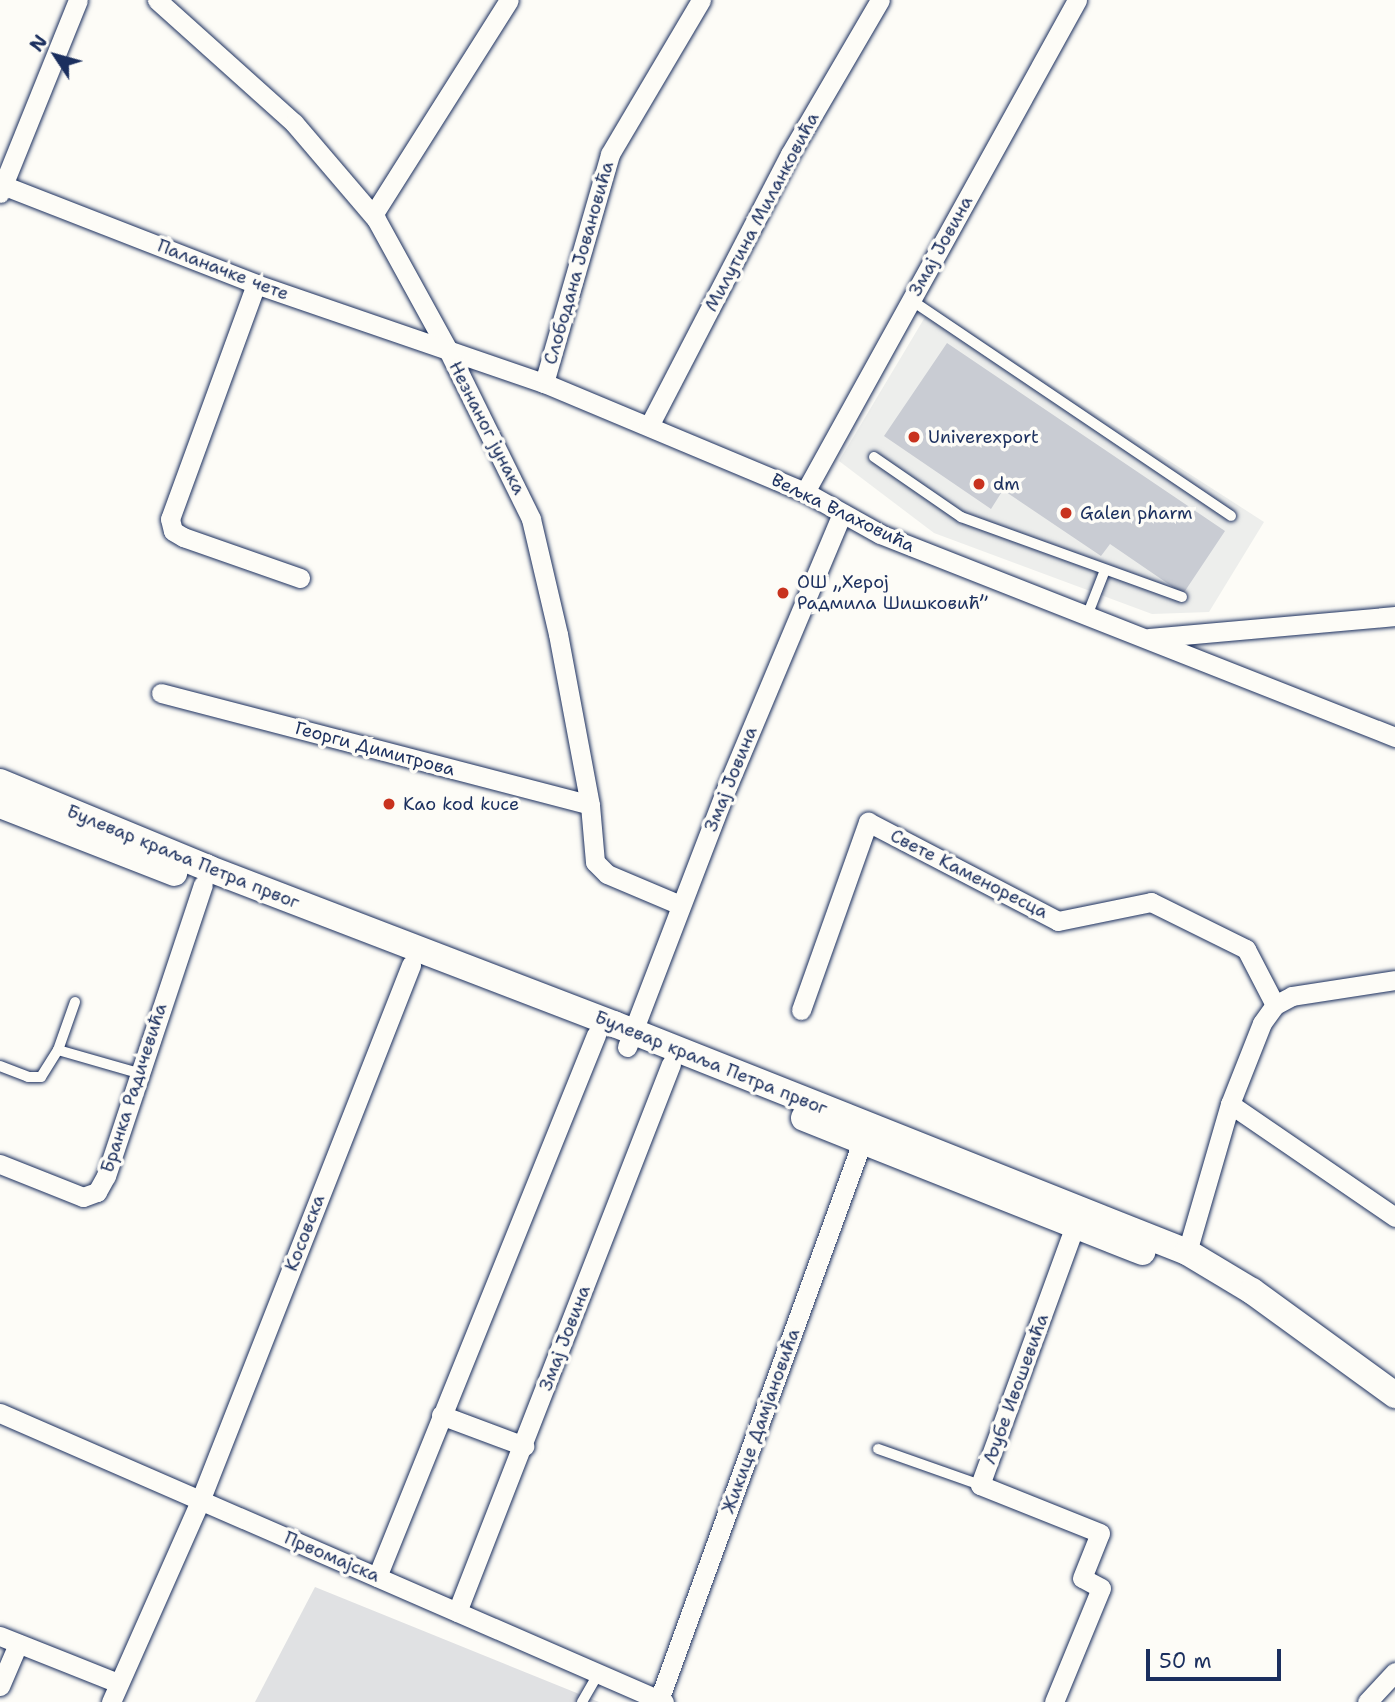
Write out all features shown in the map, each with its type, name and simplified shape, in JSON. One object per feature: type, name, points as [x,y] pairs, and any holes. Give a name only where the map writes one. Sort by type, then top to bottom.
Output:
[{"type":"main road","name":"Булевар краља Петра првог","points":[[0,782],[630,1039],[1187,1252],[1252,1291],[1395,1395]]},
{"type":"main road","name":"Булевар краља Петра првог","points":[[0,805],[596,1035],[630,1039],[671,1064],[862,1142],[1191,1270],[1220,1287],[1395,1413]]},
{"type":"street","points":[[1,187],[78,0]]},
{"type":"street","name":"Незнаног јунака","points":[[158,0],[294,123],[373,215],[448,350],[531,519],[558,634],[590,805],[595,862],[607,874],[680,905]]},
{"type":"street","points":[[373,215],[509,0]]},
{"type":"street","name":"Слободана Јовановића","points":[[544,383],[610,154],[701,0]]},
{"type":"street","name":"Милутина Миланковића","points":[[649,426],[790,154],[880,0]]},
{"type":"street","name":"Змај Јовина","points":[[804,492],[1077,0]]},
{"type":"street","name":"Паланачке чете","points":[[1,187],[256,284],[448,350]]},
{"type":"street","points":[[256,284],[170,519],[173,531],[183,537],[300,578]]},
{"type":"street","name":"Вељка Влаховића","points":[[448,350],[544,383],[804,492],[880,534],[1395,737]]},
{"type":"street","name":"Змај Јовина","points":[[630,1039],[680,905],[842,513]]},
{"type":"street","points":[[1142,639],[1395,616]]},
{"type":"street","name":"Георги Димитрова","points":[[161,692],[590,805]]},
{"type":"street","name":"Свете Каменоресца","points":[[801,1010],[868,822],[1058,921],[1151,902],[1246,949],[1275,1005]]},
{"type":"street","name":"Бранка Радичевића","points":[[0,1164],[83,1197],[97,1192],[106,1176],[138,1073],[203,885]]},
{"type":"street","name":"Косовска","points":[[111,1702],[200,1501],[411,965]]},
{"type":"street","points":[[1187,1252],[1230,1104],[1262,1023],[1275,1005],[1292,996],[1395,980]]},
{"type":"street","points":[[377,1577],[596,1035]]},
{"type":"street","name":"Змај Јовина","points":[[457,1612],[671,1064]]},
{"type":"street","points":[[1230,1104],[1395,1217]]},
{"type":"street","name":"Жикице Дамјановића","points":[[662,1701],[862,1142]]},
{"type":"street","name":"Љубе Ивошевића","points":[[1054,1702],[1101,1588],[1082,1578],[1100,1533],[980,1485],[1075,1226]]},
{"type":"street","name":"Првомајска","points":[[0,1413],[662,1701]]},
{"type":"street","points":[[441,1415],[524,1446]]},
{"type":"street","points":[[0,1636],[118,1683]]},
{"type":"street","points":[[0,1686],[18,1644]]},
{"type":"street","points":[[1367,1702],[1395,1672]]},
{"type":"lane","points":[[911,300],[1231,516]]},
{"type":"lane","points":[[874,457],[961,517],[1182,597]]},
{"type":"lane","points":[[1086,617],[1105,570]]},
{"type":"lane","points":[[0,1066],[28,1077],[41,1077],[58,1050],[75,1003]]},
{"type":"lane","points":[[58,1050],[138,1073]]},
{"type":"lane","points":[[878,1449],[980,1485]]},
{"type":"lane","points":[[582,1702],[598,1674]]},
{"type":"shaded area","points":[[931,307],[1264,522],[1209,612],[1152,614],[934,533],[839,461]]},
{"type":"shaded area","points":[[315,1587],[599,1702],[255,1702]]},
{"type":"building","points":[[947,343],[1225,531],[1183,594],[1110,544],[1101,556],[1003,490],[991,509],[884,436]]},
{"type":"place","name":"Univerexport","points":[[914,437]]},
{"type":"place","name":"dm","points":[[979,484]]},
{"type":"place","name":"Galen pharm","points":[[1066,513]]},
{"type":"place","name":"ОШ „Херој Радмила Шишковић”","points":[[783,593]]},
{"type":"place","name":"Kao kod kuce","points":[[389,804]]}]
